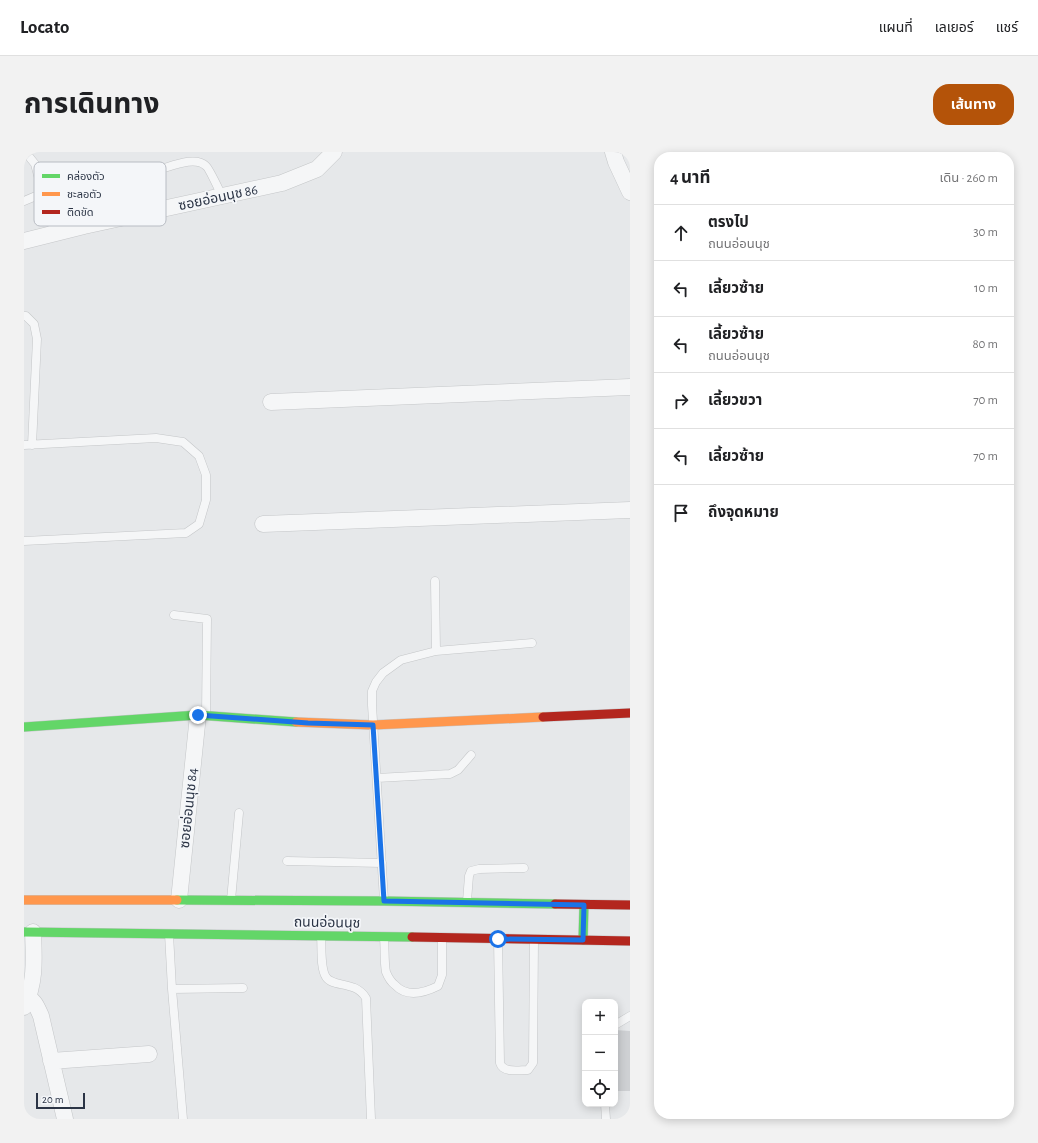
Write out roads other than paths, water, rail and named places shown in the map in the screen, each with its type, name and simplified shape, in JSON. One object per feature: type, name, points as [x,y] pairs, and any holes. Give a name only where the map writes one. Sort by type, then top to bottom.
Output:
[{"type":"main road","points":[[24,727],[202,716],[308,723],[373,725],[630,713]]},
{"type":"main road","name":"ถนนอ่อนนุช","points":[[24,900],[384,901],[630,906]]},
{"type":"main road","points":[[583,940],[584,905]]},
{"type":"main road","name":"ถนนอ่อนนุช","points":[[28,932],[384,936],[630,941]]},
{"type":"street","name":"ซอยอ่อนนุช 86","points":[[166,208],[282,183],[317,169],[334,152]]},
{"type":"street","points":[[613,152],[630,192]]},
{"type":"street","name":"ซอยอ่อนนุช 86","points":[[24,241],[87,226]]},
{"type":"street","points":[[270,402],[630,387]]},
{"type":"street","points":[[263,524],[630,510]]},
{"type":"street","name":"ซอยอ่อนนุช 84","points":[[178,900],[202,716]]},
{"type":"street","points":[[28,932],[34,974],[26,1000],[36,1004],[41,1016],[65,1119]]},
{"type":"street","points":[[51,1061],[149,1054]]},
{"type":"lane","points":[[24,154],[27,154],[34,163]]},
{"type":"lane","points":[[166,168],[187,162],[199,162],[207,166],[222,196]]},
{"type":"lane","points":[[24,201],[34,197]]},
{"type":"lane","points":[[53,226],[55,233]]},
{"type":"lane","points":[[24,316],[26,316],[34,324],[37,340],[28,445],[156,438],[182,442],[199,456],[206,475],[206,500],[199,524],[186,533],[24,541]]},
{"type":"lane","points":[[435,581],[436,651]]},
{"type":"lane","points":[[174,615],[207,619],[202,716]]},
{"type":"lane","points":[[384,901],[373,725],[372,691],[376,682],[383,672],[401,660],[436,651],[532,643]]},
{"type":"lane","points":[[376,778],[450,774],[458,770],[471,756]]},
{"type":"lane","points":[[231,900],[239,813]]},
{"type":"lane","points":[[287,861],[382,863]]},
{"type":"lane","points":[[467,902],[469,876],[472,871],[479,869],[524,868]]},
{"type":"lane","points":[[170,934],[172,989],[183,1119]]},
{"type":"lane","points":[[321,936],[323,969],[326,976],[330,981],[353,986],[362,991],[366,998],[371,1119]]},
{"type":"lane","points":[[384,936],[386,972],[390,980],[399,990],[414,994],[427,992],[438,986],[442,975],[442,937]]},
{"type":"lane","points":[[498,939],[500,1063],[501,1067],[505,1069],[528,1070],[533,1063],[534,940]]},
{"type":"lane","points":[[172,989],[243,988]]},
{"type":"lane","points":[[618,1023],[630,1016]]},
{"type":"lane","points":[[605,1107],[606,1119]]}]
